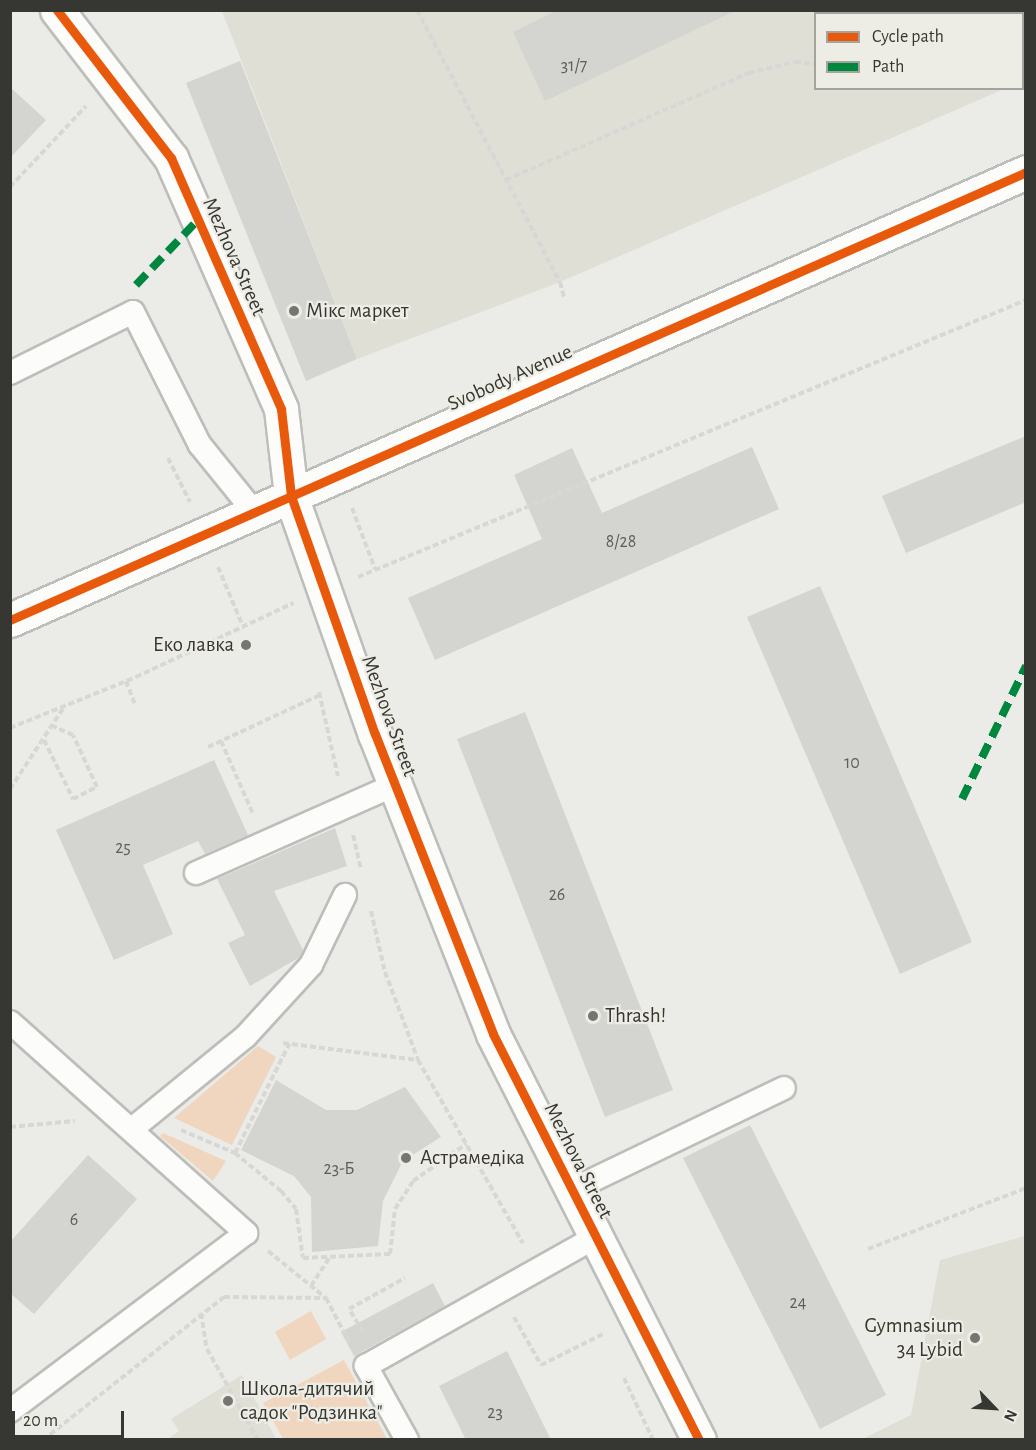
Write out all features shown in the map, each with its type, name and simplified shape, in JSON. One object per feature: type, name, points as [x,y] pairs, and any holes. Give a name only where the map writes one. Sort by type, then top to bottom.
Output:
[{"type":"street","name":"Mezhova Street","points":[[57,10],[171,158],[281,409],[291,496],[395,784],[493,1034],[699,1440]]},
{"type":"street","name":"Svobody Avenue","points":[[10,620],[1026,172]]},
{"type":"lane","points":[[10,373],[133,312],[200,445],[255,513]]},
{"type":"lane","points":[[196,873],[395,784]]},
{"type":"lane","points":[[132,1129],[245,1037],[311,965],[345,895]]},
{"type":"lane","points":[[10,1022],[246,1233],[10,1411]]},
{"type":"lane","points":[[572,1190],[784,1088]]},
{"type":"lane","points":[[407,1440],[373,1361],[596,1237]]},
{"type":"path","points":[[417,10],[560,282],[564,297]]},
{"type":"path","points":[[506,180],[749,73],[795,62],[814,64]]},
{"type":"path","points":[[10,187],[111,80]]},
{"type":"path","points":[[352,579],[1026,300]]},
{"type":"path","points":[[294,602],[297,612]]},
{"type":"path","points":[[10,729],[126,681],[270,611]]},
{"type":"path","points":[[126,681],[135,705]]},
{"type":"path","points":[[317,685],[364,880]]},
{"type":"path","points":[[208,747],[320,695]]},
{"type":"path","points":[[10,789],[64,707]]},
{"type":"path","points":[[44,740],[73,799],[97,787],[72,735],[53,726]]},
{"type":"path","points":[[221,741],[258,824]]},
{"type":"path","points":[[369,903],[385,972],[418,1060],[538,1269]]},
{"type":"path","points":[[273,1041],[418,1060]]},
{"type":"path","points":[[235,1153],[289,1044]]},
{"type":"path","points":[[10,1127],[88,1119]]},
{"type":"path","points":[[169,1125],[235,1153],[280,1191],[296,1209],[303,1258],[390,1254],[395,1209],[413,1181],[466,1144]]},
{"type":"path","points":[[868,1250],[1026,1188]]},
{"type":"path","points":[[246,1233],[326,1298],[340,1330],[373,1361]]},
{"type":"path","points":[[311,1286],[329,1258]]},
{"type":"path","points":[[373,1361],[349,1309],[405,1278]]},
{"type":"path","points":[[500,1291],[541,1365],[603,1334]]},
{"type":"path","points":[[43,1440],[201,1312],[224,1297],[326,1298]]},
{"type":"path","points":[[201,1312],[207,1349],[258,1440]]},
{"type":"shaded area","points":[[222,11],[1025,11],[1024,80],[1024,12],[814,12],[814,90],[1002,90],[560,282],[357,359]]},
{"type":"shaded area","points":[[258,1046],[276,1057],[232,1145],[174,1118]]},
{"type":"shaded area","points":[[163,1133],[226,1161],[213,1181],[160,1136]]},
{"type":"shaded area","name":"Gymnasium 34 Lybid","points":[[1025,1236],[1025,1439],[863,1439],[911,1415],[940,1260]]},
{"type":"shaded area","points":[[311,1311],[326,1339],[290,1360],[275,1332]]},
{"type":"shaded area","points":[[344,1360],[387,1439],[283,1439],[263,1403]]},
{"type":"shaded area","name":"Школа-дитячий садок \"Родзинка\"","points":[[242,1375],[276,1439],[168,1439],[179,1431],[171,1419]]},
{"type":"building","points":[[558,10],[737,10],[545,101],[513,32]]},
{"type":"building","points":[[240,61],[357,359],[306,381],[186,83]]},
{"type":"building","points":[[10,87],[46,120],[10,158]]},
{"type":"building","points":[[1026,436],[1026,502],[906,553],[882,496]]},
{"type":"building","points":[[752,447],[779,509],[435,660],[408,598],[542,539],[514,475],[572,448],[602,513]]},
{"type":"building","points":[[820,586],[972,942],[900,974],[747,617]]},
{"type":"building","points":[[525,712],[673,1090],[605,1117],[457,739]]},
{"type":"building","points":[[214,760],[248,835],[205,854],[198,841],[143,865],[173,934],[114,960],[56,830]]},
{"type":"building","points":[[335,828],[347,866],[274,891],[303,950],[300,957],[250,986],[228,943],[245,935],[217,879]]},
{"type":"building","points":[[276,1080],[326,1110],[357,1110],[405,1087],[441,1137],[403,1161],[383,1201],[378,1246],[312,1252],[311,1197],[294,1176],[241,1150]]},
{"type":"building","points":[[750,1125],[886,1395],[820,1429],[683,1158]]},
{"type":"building","points":[[88,1155],[137,1199],[34,1314],[10,1293],[10,1242]]},
{"type":"building","points":[[433,1283],[445,1306],[354,1356],[341,1332]]},
{"type":"building","points":[[507,1351],[551,1440],[466,1440],[439,1386]]},
{"type":"marked path","points":[[136,285],[198,220]]},
{"type":"marked path","points":[[962,799],[1026,666]]},
{"type":"cycle path","points":[[57,10],[171,158],[281,409],[291,496],[375,734],[493,1034],[699,1440]]},
{"type":"cycle path","points":[[10,620],[1026,172]]},
{"type":"place","name":"Мікс маркет","points":[[294,311]]},
{"type":"place","name":"Еко лавка","points":[[246,645]]},
{"type":"place","name":"Thrash!","points":[[593,1016]]},
{"type":"place","name":"Астрамедіка","points":[[406,1158]]},
{"type":"place","name":"Gymnasium 34 Lybid","points":[[975,1338]]},
{"type":"place","name":"Школа-дитячий садок \"Родзинка\"","points":[[228,1401]]}]
